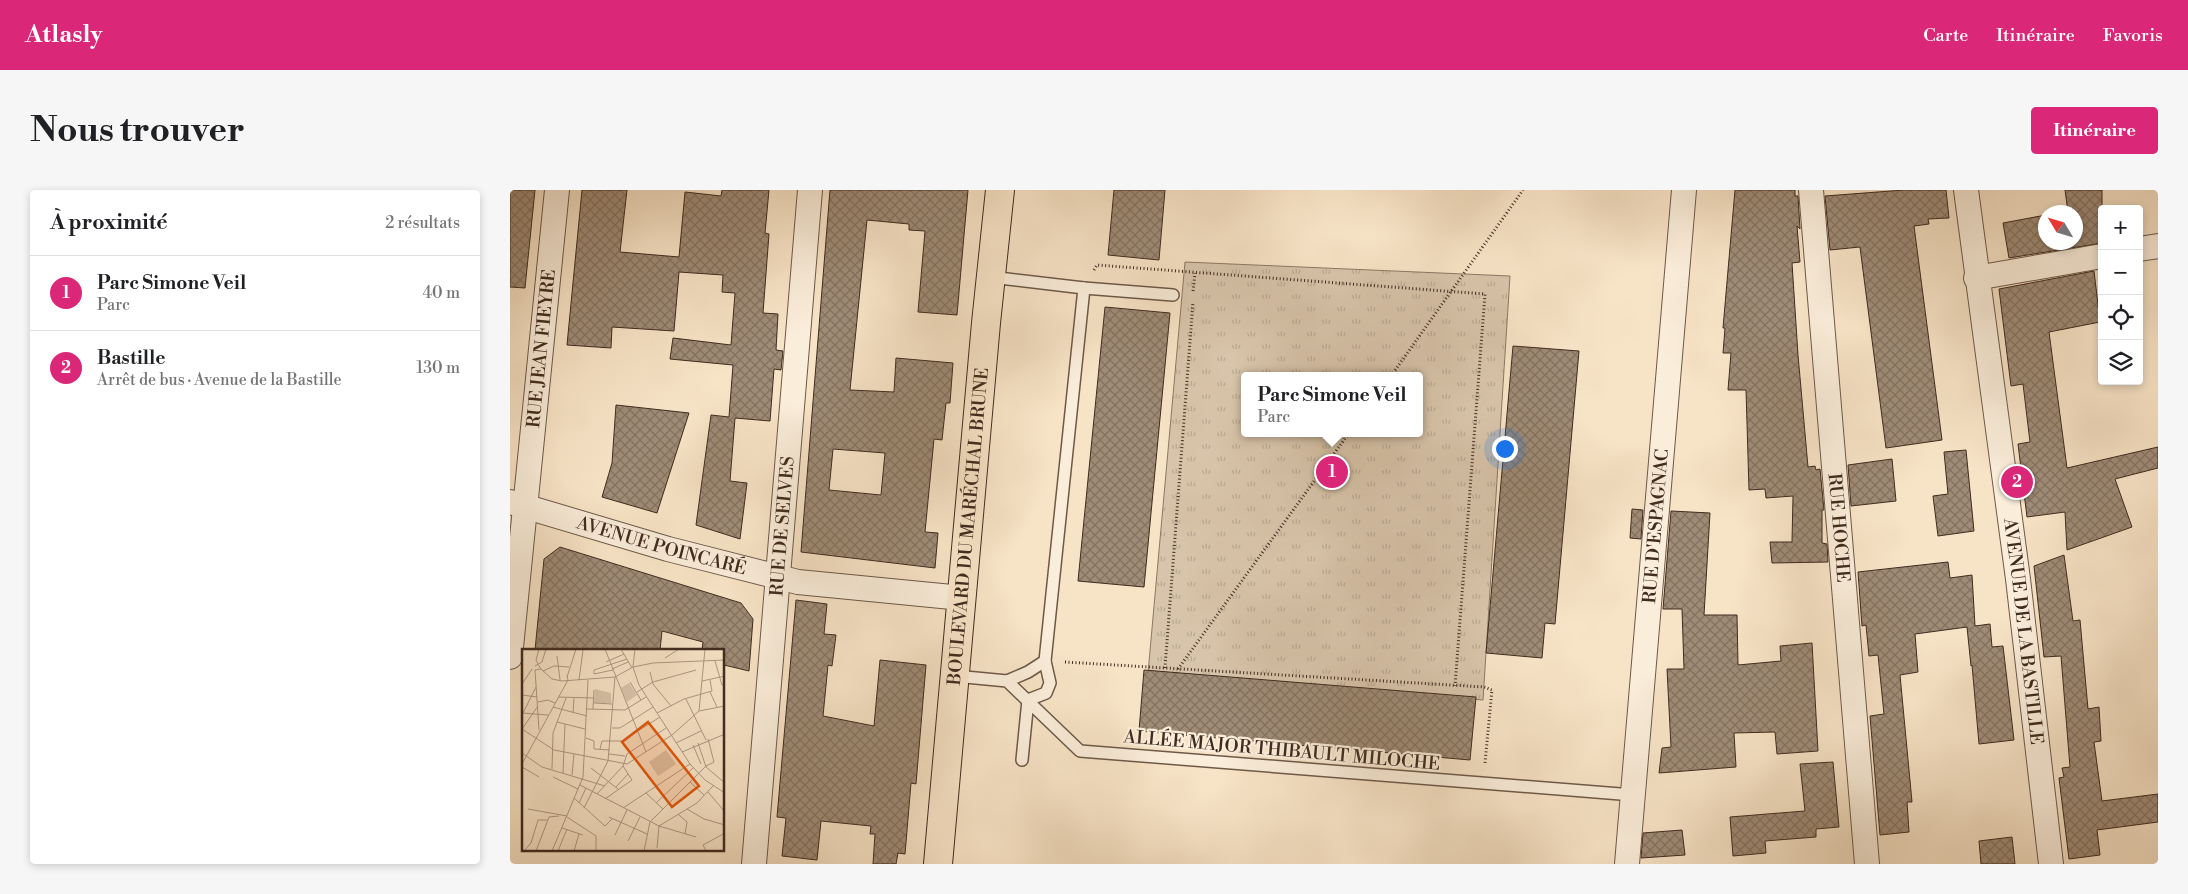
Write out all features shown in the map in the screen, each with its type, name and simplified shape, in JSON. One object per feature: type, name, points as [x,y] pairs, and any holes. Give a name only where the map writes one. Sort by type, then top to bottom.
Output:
[{"type":"main road","name":"BOULEVARD DU MARÉCHAL BRUNE","points":[[938,864],[1000,190]]},
{"type":"street","name":"RUE JEAN FIEYRE","points":[[510,658],[517,504],[557,190]]},
{"type":"street","name":"RUE DE SELVES","points":[[754,864],[810,190]]},
{"type":"street","name":"RUE D'ESPAGNAC","points":[[1627,864],[1684,190]]},
{"type":"street","name":"RUE HOCHE","points":[[1811,190],[1867,864]]},
{"type":"street","name":"AVENUE DE LA BASTILLE","points":[[1966,190],[1976,278],[2018,579],[2051,864]]},
{"type":"street","points":[[2143,249],[2158,246]]},
{"type":"street","points":[[1976,278],[2098,257]]},
{"type":"street","name":"AVENUE POINCARÉ","points":[[517,504],[668,549],[777,578],[798,582],[962,598]]},
{"type":"lane","points":[[991,277],[1084,288],[1173,295]]},
{"type":"lane","points":[[1022,760],[1028,700],[1046,693],[1050,683],[1045,661],[1084,288]]},
{"type":"lane","points":[[955,676],[1007,682],[1045,661]]},
{"type":"lane","name":"ALLÉE MAJOR THIBAULT MILOCHE","points":[[1007,682],[1080,751],[1633,795]]},
{"type":"path","points":[[1394,372],[1523,190]]},
{"type":"path","points":[[1084,288],[1097,265],[1485,294],[1455,686]]},
{"type":"path","points":[[1165,668],[1195,272]]},
{"type":"path","points":[[1178,669],[1346,437]]},
{"type":"path","points":[[1045,661],[1484,687],[1492,690],[1482,783]]},
{"type":"green space","points":[[1185,262],[1510,276],[1483,700],[1148,673]]},
{"type":"building","points":[[510,190],[535,190],[525,288],[510,287]]},
{"type":"building","points":[[582,190],[627,190],[620,252],[679,257],[685,192],[721,196],[722,190],[769,190],[765,233],[769,234],[763,313],[778,314],[776,350],[783,351],[781,370],[774,369],[770,421],[735,418],[730,481],[747,483],[740,539],[696,525],[711,415],[729,417],[733,365],[670,359],[673,338],[731,345],[735,293],[722,292],[723,275],[679,272],[674,331],[612,327],[611,348],[567,345]]},
{"type":"building","points":[[830,190],[968,190],[957,315],[918,312],[925,231],[909,230],[909,224],[867,220],[850,390],[894,392],[896,358],[953,363],[950,403],[946,403],[942,440],[934,439],[925,532],[938,533],[935,568],[801,552]],"holes":[[[833,449],[885,453],[881,495],[829,490]]]},
{"type":"building","points":[[1114,190],[1165,190],[1159,260],[1108,255]]},
{"type":"building","points":[[1735,190],[1795,190],[1795,196],[1798,196],[1800,229],[1797,226],[1800,262],[1792,263],[1798,355],[1808,467],[1815,466],[1816,470],[1820,469],[1824,510],[1822,510],[1822,543],[1827,544],[1828,562],[1772,563],[1770,542],[1792,542],[1793,496],[1766,498],[1765,489],[1749,490],[1746,390],[1728,390],[1731,353],[1723,353],[1725,328],[1723,328]]},
{"type":"building","points":[[1904,190],[1946,190],[1949,218],[1928,219],[1929,224],[1914,226],[1942,440],[1886,448],[1860,247],[1830,250],[1825,196]]},
{"type":"building","points":[[2065,190],[2102,190],[2102,205],[2098,205],[2098,244],[2083,246],[2083,205],[2067,205]]},
{"type":"building","points":[[2038,216],[2038,250],[2059,250],[2009,258],[2003,223]]},
{"type":"building","points":[[2094,271],[2098,322],[2049,332],[2067,468],[2158,447],[2158,468],[2115,479],[2132,527],[2067,550],[2065,512],[2027,517],[2018,444],[2030,442],[2023,384],[2011,386],[1999,289]]},
{"type":"building","points":[[1105,307],[1170,313],[1144,587],[1078,581]]},
{"type":"building","points":[[1513,346],[1579,351],[1555,624],[1545,623],[1542,658],[1486,653]]},
{"type":"building","points":[[616,405],[689,413],[657,513],[602,497],[612,463]]},
{"type":"building","points":[[1966,450],[1974,531],[1938,536],[1933,496],[1948,494],[1944,452]]},
{"type":"building","points":[[1892,459],[1896,501],[1851,506],[1848,465]]},
{"type":"building","points":[[1632,509],[1643,510],[1641,539],[1630,538]]},
{"type":"building","points":[[1671,511],[1710,513],[1704,615],[1737,615],[1738,665],[1781,661],[1780,646],[1812,643],[1818,751],[1777,754],[1775,732],[1734,733],[1736,767],[1659,773],[1662,748],[1671,747],[1667,669],[1684,669],[1682,609],[1663,609]]},
{"type":"building","points":[[560,547],[741,603],[753,619],[749,671],[725,665],[725,649],[702,649],[703,642],[662,631],[660,649],[535,649],[544,559]]},
{"type":"building","points":[[2064,555],[2073,621],[2080,620],[2088,709],[2099,707],[2101,741],[2094,742],[2102,801],[2158,794],[2158,822],[2097,830],[2100,855],[2069,859],[2059,778],[2064,777],[2062,768],[2070,767],[2061,656],[2044,657],[2034,566]]},
{"type":"building","points":[[1948,562],[1950,578],[1972,575],[1975,626],[1990,624],[1992,647],[2003,646],[2014,740],[1979,744],[1967,627],[1915,634],[1918,672],[1900,675],[1912,802],[1907,802],[1909,832],[1880,835],[1870,716],[1884,714],[1878,655],[1869,656],[1866,625],[1862,626],[1858,572]]},
{"type":"building","points":[[796,600],[827,604],[824,634],[836,635],[832,666],[828,665],[823,716],[874,726],[880,660],[926,665],[916,784],[911,783],[905,854],[898,853],[896,864],[873,864],[875,834],[870,834],[871,826],[821,821],[817,860],[782,856],[786,818],[777,817]]},
{"type":"building","points":[[1144,670],[1476,697],[1470,760],[1139,731]]},
{"type":"building","points":[[1833,762],[1839,827],[1816,829],[1816,837],[1765,841],[1766,853],[1733,856],[1730,817],[1805,811],[1800,764]]},
{"type":"building","points":[[1682,830],[1685,855],[1641,858],[1643,833]]},
{"type":"building","points":[[2012,837],[2015,864],[1981,864],[1979,841]]},
{"type":"place","name":"Parc Simone Veil","points":[[1332,472]]},
{"type":"place","name":"Bastille","points":[[2017,482]]}]
